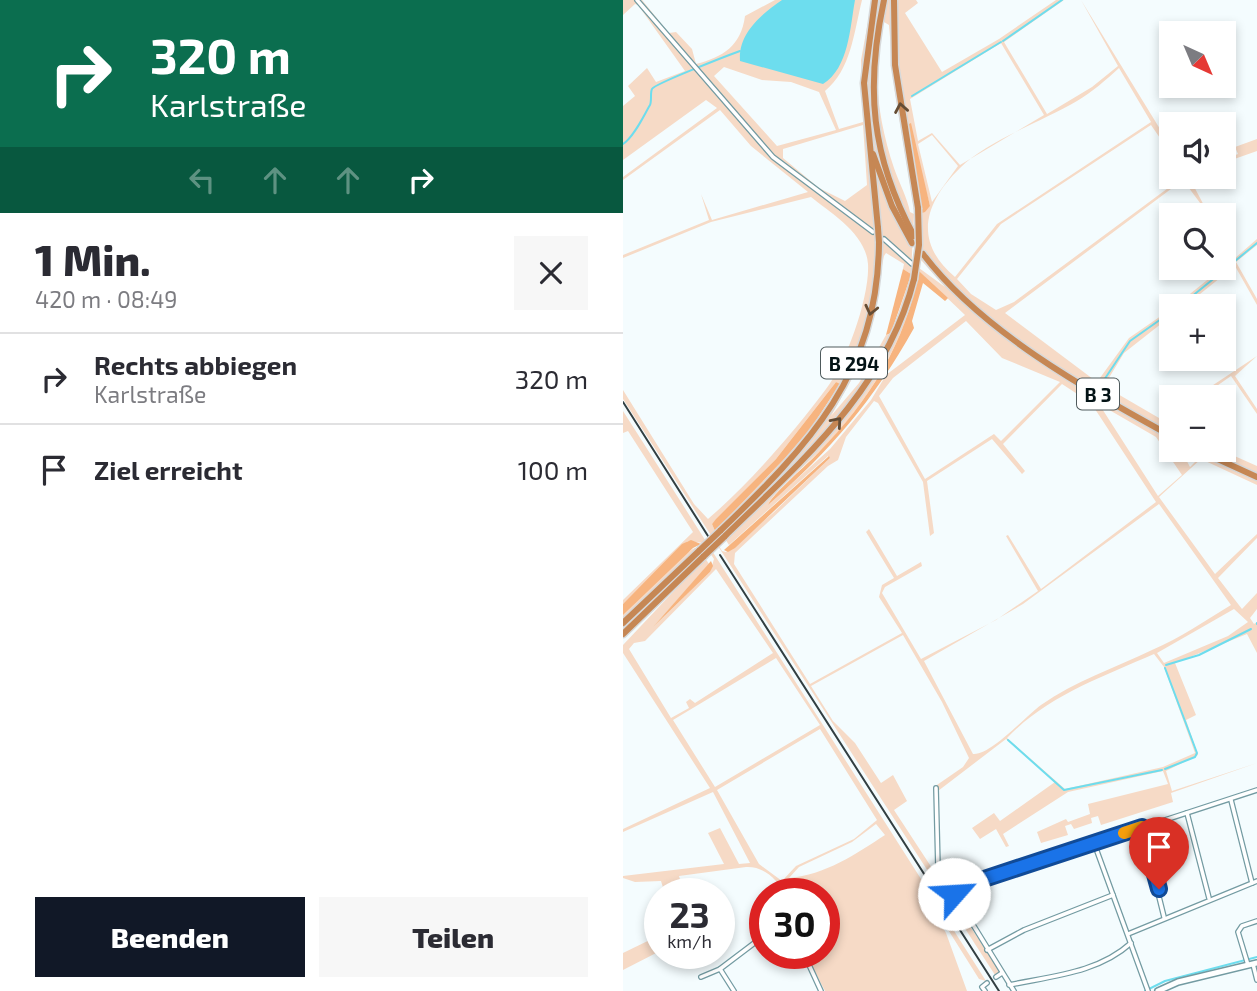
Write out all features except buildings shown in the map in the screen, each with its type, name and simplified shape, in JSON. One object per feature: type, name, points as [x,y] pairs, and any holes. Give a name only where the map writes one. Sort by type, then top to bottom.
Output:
[{"type":"highway","points":[[875,0],[865,71],[870,143],[893,206],[913,239],[890,182],[873,115],[873,60],[884,0]]},
{"type":"highway","name":"B 294","points":[[623,623],[820,443],[860,395],[895,334],[914,279],[919,245],[918,208],[895,65],[894,0]]},
{"type":"highway","name":"B 294","points":[[722,534],[804,445],[841,392],[856,359],[869,320],[881,241],[876,230],[870,143]]},
{"type":"highway","name":"B 3","points":[[923,254],[960,296],[1028,348],[1087,387],[1159,429]]},
{"type":"highway","points":[[1224,462],[1256,477]]},
{"type":"highway","name":"B 294","points":[[623,634],[702,553]]},
{"type":"main road","points":[[1158,991],[1178,982],[1250,962]]},
{"type":"street","points":[[637,0],[777,161],[876,230]]},
{"type":"street","points":[[881,241],[912,264]]},
{"type":"street","points":[[936,788],[936,863],[1014,991]]},
{"type":"street","points":[[954,894],[984,879],[1257,790]]},
{"type":"street","points":[[1128,934],[1209,898],[1254,882],[1231,799]]},
{"type":"street","points":[[1187,813],[1209,898]]},
{"type":"street","points":[[1142,827],[1164,917]]},
{"type":"street","points":[[1094,843],[1147,989]]},
{"type":"street","points":[[987,950],[1024,930],[1114,895]]},
{"type":"street","points":[[1257,921],[1242,926],[1238,932],[1257,979]]},
{"type":"street","points":[[1009,985],[1089,969],[1112,959],[1131,943]]},
{"type":"street","points":[[735,958],[749,947]]},
{"type":"street","points":[[701,977],[720,969],[734,991]]},
{"type":"street","points":[[811,969],[821,991]]},
{"type":"street","points":[[996,977],[1002,973]]},
{"type":"street","points":[[983,989],[987,983]]},
{"type":"shaded area","points":[[623,0],[642,0],[669,33],[676,32],[692,49],[696,64],[729,49],[739,35],[745,16],[775,0],[862,0],[846,61],[834,82],[825,91],[839,129],[863,122],[861,60],[872,0],[864,58],[867,59],[877,0],[881,0],[870,59],[874,60],[886,0],[916,0],[918,3],[905,13],[942,72],[999,39],[1056,0],[1064,0],[1004,42],[1047,114],[1092,87],[1118,66],[1081,0],[1159,127],[1159,137],[1151,125],[1001,224],[957,279],[971,294],[996,310],[1014,302],[1167,189],[1171,189],[1005,313],[1097,382],[1129,338],[1159,317],[1159,325],[1124,353],[1104,386],[1159,418],[1159,441],[1156,437],[1099,404],[1158,496],[1182,475],[1173,462],[1187,462],[1190,467],[1198,462],[1159,497],[1215,574],[1257,534],[1257,538],[1218,578],[1242,609],[1257,593],[1257,609],[1250,618],[1254,624],[1257,622],[1257,653],[1247,634],[1175,663],[1196,715],[1186,720],[1198,755],[1166,771],[1172,791],[1257,763],[1171,793],[1173,802],[1101,825],[1098,816],[1091,818],[1092,823],[1074,829],[1071,824],[1065,826],[1068,835],[1041,843],[1037,832],[1066,819],[1068,822],[1090,814],[1088,804],[1168,784],[1163,771],[1068,792],[1003,834],[1009,846],[1006,847],[996,829],[980,839],[972,828],[994,813],[1000,821],[1055,782],[1006,739],[938,791],[934,787],[963,767],[969,758],[942,702],[903,635],[811,686],[833,721],[855,743],[881,783],[893,775],[907,801],[894,810],[1000,972],[995,975],[623,399],[623,390],[694,504],[708,519],[770,457],[834,378],[849,347],[868,278],[866,253],[861,243],[846,225],[811,197],[711,222],[623,258],[623,255],[709,220],[701,194],[712,220],[808,192],[751,146],[720,110],[623,180],[623,177],[717,108],[706,100],[623,160],[623,106],[635,96],[628,86],[647,68],[656,82],[685,71],[635,4],[623,15]],"holes":[[[884,22],[889,25],[894,86],[914,209],[921,207],[908,123],[930,206],[922,213],[921,260],[945,287],[919,268],[919,271],[965,315],[886,375],[871,400],[830,449],[768,505],[778,491],[843,426],[871,389],[894,349],[919,282],[918,279],[910,278],[892,333],[886,335],[859,383],[831,416],[853,377],[867,340],[886,253],[904,264],[903,269],[911,274],[914,214],[910,212],[884,133],[877,77]],[[1001,43],[1044,115],[1014,133],[1077,101],[1119,68],[1151,122],[997,224],[955,277],[933,250],[928,222],[938,195],[971,158],[960,165],[932,133],[918,141],[910,99]],[[724,67],[762,80],[791,82],[819,92],[836,130],[777,146],[714,76]],[[863,125],[867,185],[845,201],[819,188],[783,158],[783,149]],[[932,135],[958,166],[932,202],[918,144]],[[966,321],[1002,358],[1060,382],[1001,441],[994,434],[925,479],[879,396],[893,378]],[[836,382],[840,385],[800,441],[720,523],[718,528],[729,545],[828,456],[830,458],[773,513],[726,552],[722,551],[712,534],[715,531],[712,524],[776,459]],[[1062,384],[1091,403],[1156,502],[1041,589],[1008,535],[1006,536],[1038,591],[1000,617],[1023,604],[1159,504],[1231,605],[1173,640],[1054,696],[989,749],[973,754],[924,661],[988,624],[921,659],[882,593],[885,587],[922,566],[921,562],[897,576],[869,529],[866,532],[894,578],[882,585],[879,597],[902,633],[810,684],[734,564],[735,553],[828,466],[838,460],[846,437],[874,401],[878,403],[923,482],[930,536],[934,533],[927,481],[992,439],[1022,474],[1025,471],[1003,444]],[[1234,609],[1248,622],[1228,636],[1164,663],[1157,653]],[[1154,654],[1164,667],[1195,753],[1163,767],[1065,789],[1007,738],[1057,699]]]},
{"type":"shaded area","points":[[911,123],[930,206],[922,213],[907,125]]},
{"type":"shaded area","points":[[1257,139],[1257,151],[1236,158],[1236,147]]},
{"type":"shaded area","points":[[1190,189],[1195,189],[1203,203]]},
{"type":"shaded area","points":[[1257,239],[1257,245],[1236,262],[1236,257]]},
{"type":"shaded area","points":[[1236,262],[1257,299],[1257,305],[1236,268]]},
{"type":"shaded area","points":[[903,269],[911,274],[910,278],[891,333],[886,335]]},
{"type":"shaded area","points":[[919,271],[948,298],[945,301],[923,283],[912,321],[914,328],[867,401],[831,444],[768,505],[776,493],[814,458],[869,391],[895,346],[905,322]]},
{"type":"shaded area","points":[[1207,280],[1218,280],[1200,294],[1190,294]]},
{"type":"shaded area","points":[[1257,356],[1235,376],[1257,409],[1257,414],[1231,376],[1218,385],[1213,385]]},
{"type":"shaded area","points":[[836,382],[840,384],[811,428],[715,531],[712,524],[716,519],[776,459]]},
{"type":"shaded area","points":[[623,411],[986,981],[979,979],[925,893],[923,894],[946,933],[967,991],[825,991],[813,969],[840,969],[840,878],[789,878],[785,878],[796,866],[854,839],[877,820],[820,729],[717,790],[759,864],[778,878],[746,867],[680,878],[644,878],[644,882],[623,878],[724,864],[708,833],[720,828],[739,864],[750,863],[713,792],[623,832],[623,829],[710,788],[623,653],[623,645],[705,558],[709,564],[653,627],[710,572],[714,559],[703,543],[688,541],[623,604],[623,600],[693,532],[628,431],[623,433]],"holes":[[[716,569],[773,653],[695,703],[690,699],[686,702],[689,708],[671,718],[629,649],[634,643],[645,641]],[[776,658],[820,725],[715,787],[673,720]],[[876,824],[885,835],[828,868],[789,878],[799,867],[852,842]]]},
{"type":"shaded area","points":[[829,456],[830,458],[735,548],[728,552],[724,550]]},
{"type":"shaded area","points":[[1236,457],[1257,466],[1257,485],[1207,462],[1236,462]]},
{"type":"shaded area","points":[[691,540],[701,544],[693,548],[623,615],[623,604],[682,544]]},
{"type":"shaded area","points":[[698,547],[623,619],[623,615],[671,566]]},
{"type":"shaded area","points":[[711,561],[713,566],[710,572],[653,627]]},
{"type":"shaded area","points":[[644,943],[644,959],[623,970],[623,953]]},
{"type":"water","points":[[782,0],[855,0],[843,58],[832,77],[823,84],[740,61],[740,51],[747,33],[759,18]]},
{"type":"waterway","points":[[1003,41],[1062,0]]},
{"type":"waterway","points":[[912,96],[1001,42]]},
{"type":"waterway","points":[[623,144],[635,131],[650,105],[652,89],[740,51]]},
{"type":"waterway","points":[[1236,260],[1257,243]]},
{"type":"waterway","points":[[1195,294],[1212,280]]},
{"type":"waterway","points":[[1102,383],[1130,341],[1159,320]]},
{"type":"waterway","points":[[1166,665],[1199,655],[1251,629]]},
{"type":"waterway","points":[[1165,668],[1197,753],[1195,757],[1165,769]]},
{"type":"waterway","points":[[1008,740],[1064,790],[1162,770]]},
{"type":"waterway","points":[[1145,991],[1165,981],[1257,957]]},
{"type":"railway","points":[[623,402],[708,536]]},
{"type":"railway","points":[[720,555],[999,991]]},
{"type":"slow traffic","points":[[1124,833],[1142,827],[1151,860]]},
{"type":"route","points":[[954,894],[984,879],[1142,827],[1159,889]]}]
